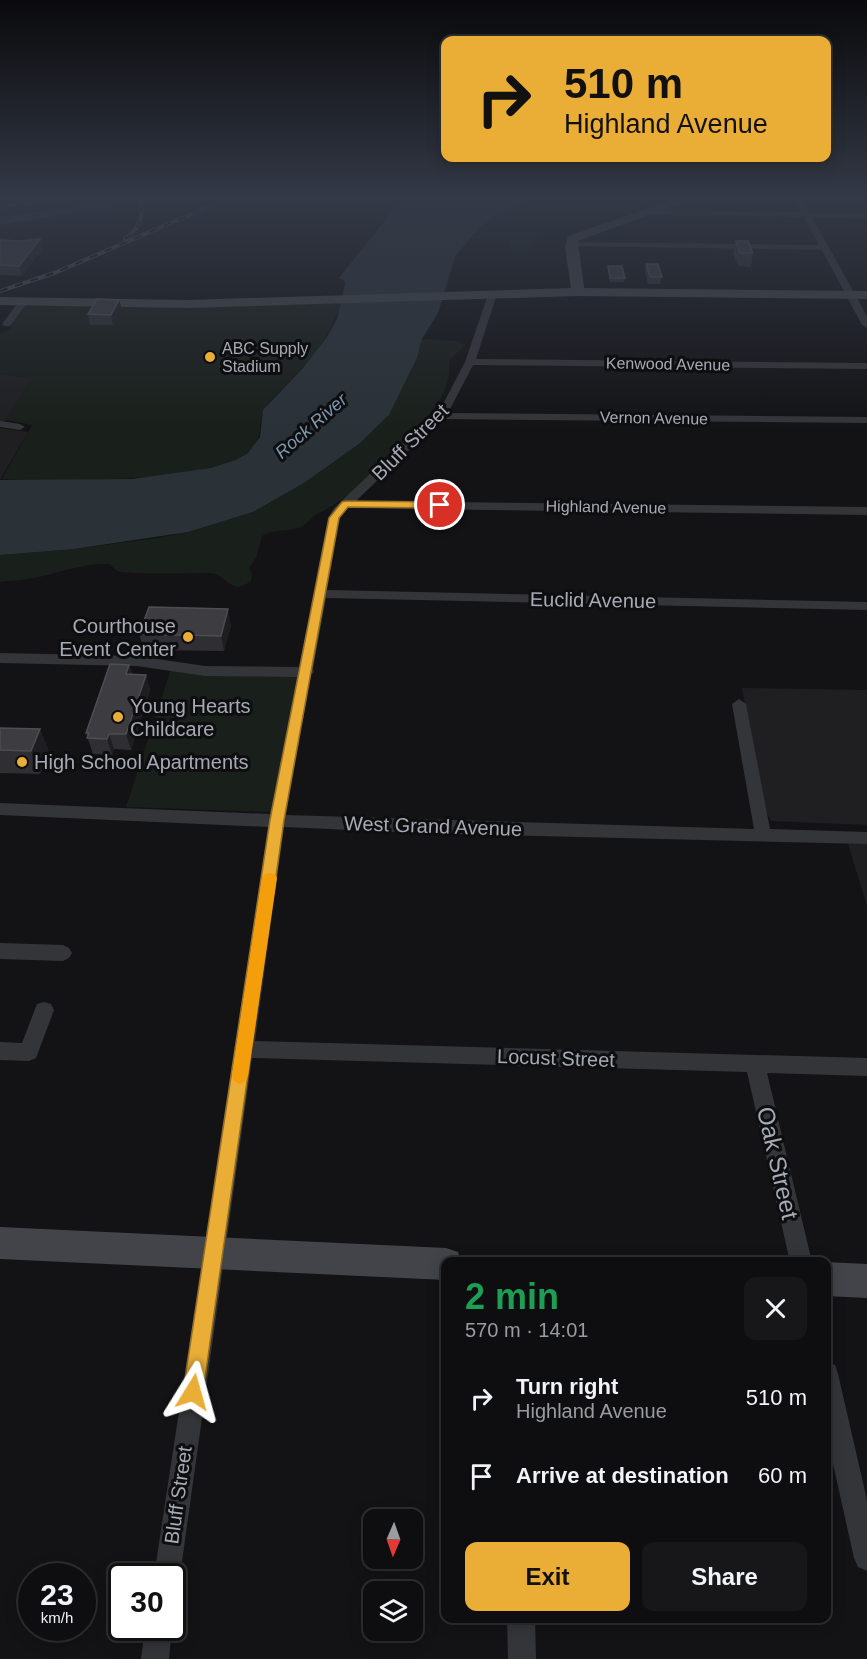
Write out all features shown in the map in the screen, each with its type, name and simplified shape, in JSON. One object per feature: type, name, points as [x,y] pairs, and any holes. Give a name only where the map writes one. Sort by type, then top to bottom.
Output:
[{"type":"street","points":[[575,274],[578,292]]},
{"type":"street","points":[[839,274],[867,325]]},
{"type":"street","points":[[11,301],[169,304],[578,292],[867,295]]},
{"type":"street","name":"Bluff Street","points":[[169,1563],[277,820],[334,518],[447,408],[470,362],[492,294]]},
{"type":"street","points":[[0,314],[11,301]]},
{"type":"street","points":[[2,326],[11,301]]},
{"type":"street","name":"Kenwood Avenue","points":[[470,362],[867,366]]},
{"type":"street","name":"Vernon Avenue","points":[[440,416],[867,420]]},
{"type":"street","points":[[0,424],[20,427]]},
{"type":"street","name":"Highland Avenue","points":[[346,504],[867,511]]},
{"type":"street","name":"Euclid Avenue","points":[[319,594],[867,606]]},
{"type":"street","points":[[0,658],[137,661],[205,671],[306,672]]},
{"type":"street","points":[[739,704],[763,835]]},
{"type":"street","name":"West Grand Avenue","points":[[2,815],[277,820],[418,827],[867,838]]},
{"type":"street","points":[[0,951],[63,953]]},
{"type":"street","points":[[0,1051],[29,1052],[44,1010]]},
{"type":"street","name":"Locust Street","points":[[244,1049],[867,1068]]},
{"type":"street","name":"Oak Street","points":[[755,1064],[800,1257]]},
{"type":"street","points":[[0,1243],[441,1264]]},
{"type":"street","points":[[831,1279],[867,1281]]},
{"type":"street","points":[[831,1396],[867,1558]]},
{"type":"street","points":[[520,1623],[522,1659]]},
{"type":"street","points":[[155,1659],[157,1641]]},
{"type":"shaded area","points":[[341,301],[330,330],[313,355],[266,407],[255,445],[249,452],[231,462],[203,470],[131,478],[2,479],[32,425],[6,420],[31,378],[0,374],[0,334],[11,329],[12,323],[25,306]]},
{"type":"shaded area","points":[[422,339],[457,341],[465,345],[449,361],[447,384],[437,404],[376,471],[345,498],[317,514],[301,527],[262,536],[256,558],[249,568],[252,574],[251,581],[238,587],[216,574],[123,572],[117,571],[110,564],[101,564],[34,578],[0,582],[0,555],[74,549],[188,532],[253,512],[304,483],[359,444],[389,415],[417,358]]},
{"type":"shaded area","points":[[0,374],[32,378],[6,420],[0,425]]},
{"type":"shaded area","points":[[0,428],[28,432],[0,480]]},
{"type":"shaded area","points":[[171,669],[196,674],[297,677],[271,812],[126,807]]},
{"type":"shaded area","points":[[742,688],[867,690],[867,825],[771,821],[766,812]]},
{"type":"shaded area","points":[[848,844],[867,844],[867,906]]},
{"type":"water","name":"Rock River","points":[[342,274],[450,274],[438,313],[422,339],[417,358],[389,415],[359,444],[304,483],[253,512],[188,532],[74,549],[0,555],[0,480],[132,479],[211,468],[236,460],[248,453],[260,437],[263,410],[302,369],[327,337],[337,319],[345,284],[344,280],[339,278]]},
{"type":"building","points":[[609,274],[624,274],[625,278],[610,278]]},
{"type":"building","points":[[649,274],[661,274],[662,277],[650,277]]},
{"type":"building","points":[[97,299],[119,300],[111,315],[88,314]]},
{"type":"building","points":[[149,607],[228,609],[221,636],[139,634]]},
{"type":"building","points":[[110,664],[129,665],[126,674],[146,675],[126,734],[109,734],[107,739],[87,738],[89,733],[86,733]]},
{"type":"building","points":[[0,728],[40,729],[31,751],[0,750]]},
{"type":"railway","points":[[0,291],[50,274]]},
{"type":"slow traffic","points":[[240,1076],[270,878]]},
{"type":"place","name":"ABC Supply Stadium","points":[[210,357]]},
{"type":"place","name":"Courthouse Event Center","points":[[188,637]]},
{"type":"place","name":"Young Hearts Childcare","points":[[118,717]]},
{"type":"place","name":"High School Apartments","points":[[22,762]]},
{"type":"route","points":[[193,1392],[264,923],[277,820],[335,514],[346,504],[440,505]]}]
